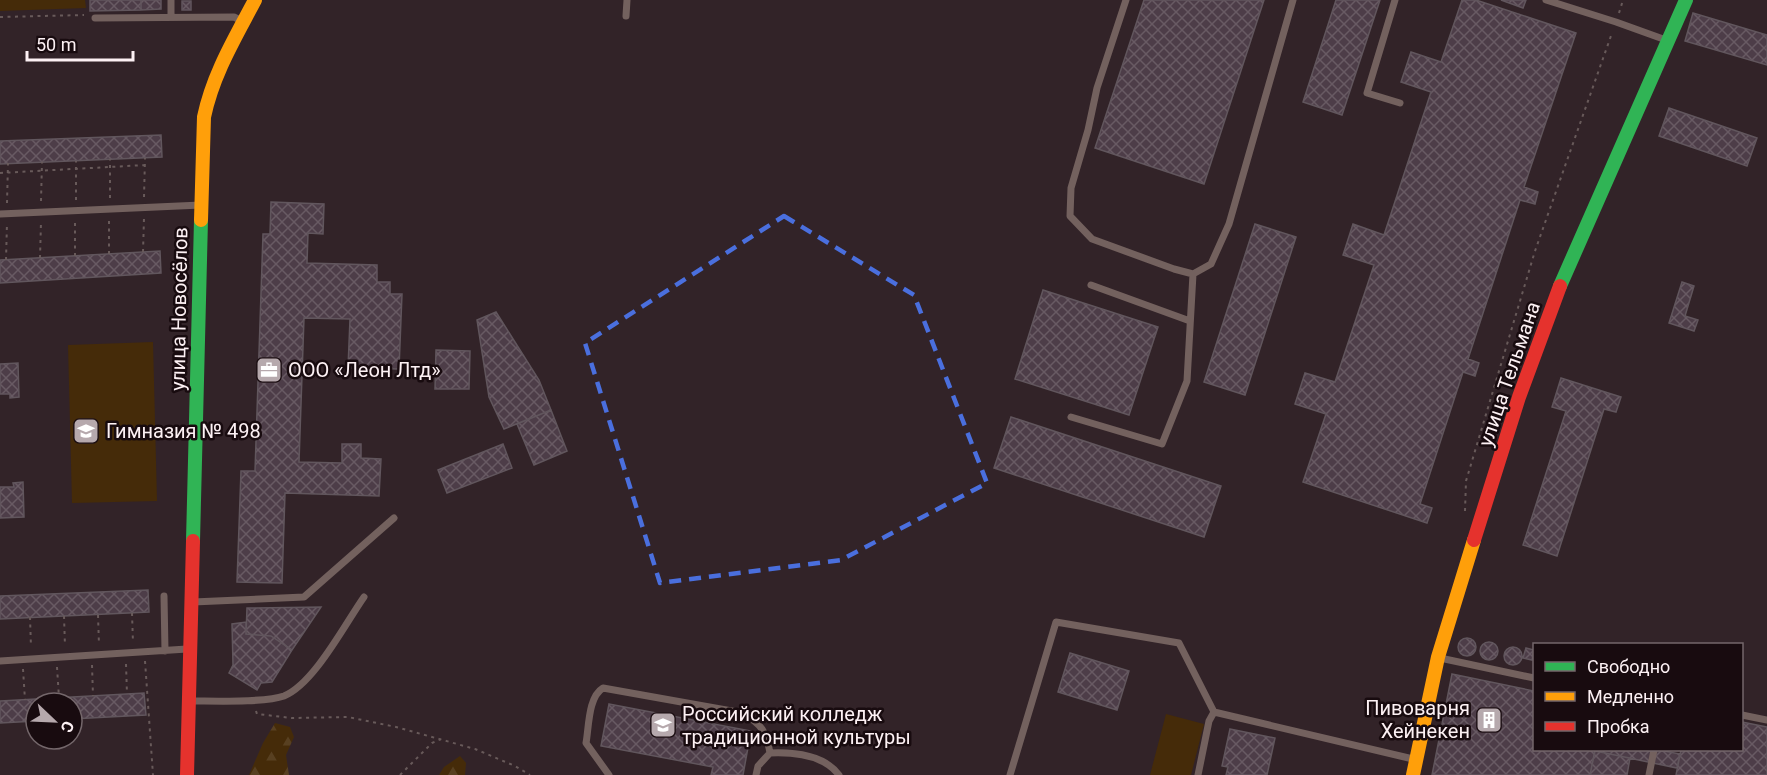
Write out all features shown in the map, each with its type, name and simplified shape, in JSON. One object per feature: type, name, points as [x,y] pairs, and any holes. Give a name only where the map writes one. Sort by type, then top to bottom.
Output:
[{"type":"street","name":"улица Новосёлов","points":[[187,775],[204,117],[207,98],[213,82],[255,0]]},
{"type":"street","name":"улица Тельмана","points":[[1413,775],[1438,657],[1519,397],[1556,297],[1686,0]]},
{"type":"lane","points":[[171,0],[171,16]]},
{"type":"lane","points":[[626,16],[627,0]]},
{"type":"lane","points":[[1126,0],[1097,88],[1088,130],[1071,188],[1070,216],[1092,239],[1193,274],[1211,264],[1229,224],[1293,0]]},
{"type":"lane","points":[[1395,0],[1368,93],[1400,103]]},
{"type":"lane","points":[[1546,0],[1668,41]]},
{"type":"lane","points":[[95,18],[234,17],[244,22]]},
{"type":"lane","points":[[4,213],[201,205]]},
{"type":"lane","points":[[1071,417],[1162,444],[1187,381],[1193,274]]},
{"type":"lane","points":[[1091,285],[1190,321]]},
{"type":"lane","points":[[191,603],[304,597],[394,518]]},
{"type":"lane","points":[[165,596],[165,651]]},
{"type":"lane","points":[[189,701],[252,700],[284,696],[297,688],[314,672],[364,597]]},
{"type":"lane","points":[[1010,775],[1056,622],[1179,643],[1214,712],[1416,760]]},
{"type":"lane","points":[[0,661],[190,649]]},
{"type":"lane","points":[[1438,657],[1533,678]]},
{"type":"lane","points":[[609,775],[586,744],[594,698],[597,691],[603,688],[743,712],[756,721],[766,734],[770,753]]},
{"type":"lane","points":[[1198,775],[1209,721],[1214,712]]},
{"type":"lane","points":[[1743,715],[1767,720]]},
{"type":"lane","points":[[1649,775],[1654,751]]},
{"type":"lane","points":[[756,775],[758,766],[770,753],[788,752],[823,761],[839,775]]},
{"type":"path","points":[[1464,519],[1466,481],[1535,251],[1623,0]]},
{"type":"path","points":[[0,17],[84,15],[95,18]]},
{"type":"path","points":[[143,252],[145,158]]},
{"type":"path","points":[[109,254],[110,159]]},
{"type":"path","points":[[75,256],[76,161]]},
{"type":"path","points":[[40,258],[42,162]]},
{"type":"path","points":[[6,260],[4,213],[8,164]]},
{"type":"path","points":[[0,173],[145,165]]},
{"type":"path","points":[[132,613],[134,653]]},
{"type":"path","points":[[98,615],[100,655]]},
{"type":"path","points":[[64,616],[66,657]]},
{"type":"path","points":[[30,617],[32,659]]},
{"type":"path","points":[[144,652],[153,775]]},
{"type":"path","points":[[125,653],[127,694]]},
{"type":"path","points":[[91,655],[93,696]]},
{"type":"path","points":[[57,657],[59,691]]},
{"type":"path","points":[[23,659],[25,691]]},
{"type":"path","points":[[252,700],[257,714],[292,718],[348,717],[396,727],[475,749],[516,766],[530,775]]},
{"type":"path","points":[[400,775],[432,743],[441,739]]},
{"type":"highlighted area","points":[[784,216],[914,295],[987,483],[841,560],[660,583],[585,343]]},
{"type":"green space","points":[[0,0],[85,0],[86,8],[0,11]]},
{"type":"green space","points":[[153,342],[157,501],[72,503],[68,345]]},
{"type":"green space","points":[[1166,714],[1204,724],[1191,775],[1150,775]]},
{"type":"green space","points":[[275,723],[290,727],[294,737],[286,755],[289,775],[249,775],[263,743]]},
{"type":"green space","points":[[460,756],[466,763],[465,775],[439,775],[444,767]]},
{"type":"building","points":[[90,0],[141,0],[141,10],[90,11]]},
{"type":"building","points":[[141,0],[161,0],[161,9],[141,10]]},
{"type":"building","points":[[1144,0],[1264,0],[1204,184],[1095,148]]},
{"type":"building","points":[[1336,0],[1380,0],[1342,115],[1303,102]]},
{"type":"building","points":[[1462,0],[1476,0],[1576,33],[1524,187],[1538,192],[1535,204],[1520,200],[1468,359],[1479,363],[1475,376],[1463,372],[1420,504],[1432,508],[1427,523],[1303,482],[1326,414],[1295,404],[1305,373],[1335,382],[1374,265],[1343,255],[1353,224],[1384,235],[1431,92],[1401,82],[1411,52],[1441,62]]},
{"type":"building","points":[[1501,0],[1526,0],[1523,8]]},
{"type":"building","points":[[182,1],[191,1],[191,10],[182,10]]},
{"type":"building","points":[[1693,13],[1767,35],[1767,65],[1685,41]]},
{"type":"building","points":[[1669,108],[1757,138],[1747,166],[1659,136]]},
{"type":"building","points":[[161,135],[162,157],[0,164],[0,141]]},
{"type":"building","points":[[271,202],[324,204],[323,234],[308,233],[307,263],[377,265],[377,282],[390,282],[390,294],[402,294],[399,369],[348,368],[350,319],[304,318],[299,462],[342,463],[342,444],[361,444],[361,458],[381,459],[379,496],[285,493],[282,583],[237,582],[241,471],[255,471],[263,234],[270,234]]},
{"type":"building","points":[[1255,224],[1296,237],[1245,395],[1204,382]]},
{"type":"building","points":[[160,251],[161,273],[0,283],[0,260]]},
{"type":"building","points":[[1682,282],[1694,286],[1685,316],[1698,320],[1694,331],[1669,323]]},
{"type":"building","points":[[1043,290],[1158,327],[1129,415],[1015,379]]},
{"type":"building","points":[[496,312],[539,380],[551,410],[504,429],[489,397],[477,320]]},
{"type":"building","points":[[436,350],[470,351],[469,389],[435,389]]},
{"type":"building","points":[[18,363],[19,397],[10,398],[10,394],[0,394],[0,364]]},
{"type":"building","points":[[1561,378],[1621,397],[1616,412],[1604,409],[1557,556],[1523,545],[1566,411],[1552,407]]},
{"type":"building","points":[[551,410],[567,451],[534,465],[517,424]]},
{"type":"building","points":[[1011,417],[1221,486],[1204,537],[994,468]]},
{"type":"building","points":[[503,444],[512,468],[447,493],[438,470]]},
{"type":"building","points":[[23,482],[24,517],[0,518],[0,487],[14,487],[13,483]]},
{"type":"building","points":[[148,590],[149,612],[0,619],[0,596]]},
{"type":"building","points":[[321,607],[292,650],[271,636],[246,634],[247,608]]},
{"type":"building","points":[[246,622],[246,634],[271,636],[292,650],[272,682],[261,683],[257,690],[229,673],[233,665],[232,624]]},
{"type":"building","points":[[1467,638],[1473,641],[1476,647],[1473,653],[1467,656],[1461,653],[1458,647],[1461,641]]},
{"type":"building","points":[[1489,642],[1495,645],[1498,651],[1495,657],[1489,660],[1483,657],[1480,651],[1483,645]]},
{"type":"building","points":[[1513,647],[1519,650],[1522,656],[1519,662],[1513,665],[1507,662],[1504,656],[1507,650]]},
{"type":"building","points":[[1526,648],[1533,650],[1532,660],[1523,658]]},
{"type":"building","points":[[1070,653],[1129,671],[1117,710],[1058,692]]},
{"type":"building","name":"Пивоварня Хейнекен","points":[[1452,674],[1533,691],[1533,751],[1595,751],[1590,775],[1432,775]]},
{"type":"building","points":[[144,693],[146,715],[84,718],[84,696]]},
{"type":"building","points":[[24,700],[24,722],[0,723],[0,701]]},
{"type":"building","points":[[609,704],[751,731],[743,775],[711,775],[713,767],[601,746]]},
{"type":"building","points":[[1743,722],[1767,727],[1767,775],[1676,775],[1681,751],[1743,751]]},
{"type":"building","points":[[1230,729],[1275,738],[1267,775],[1226,775],[1228,767],[1222,766]]},
{"type":"building","points":[[1595,751],[1664,751],[1680,754],[1677,768]]},
{"type":"building","points":[[1595,751],[1630,758],[1627,775],[1590,775]]},
{"type":"traffic: fast","points":[[1560,286],[1686,0]]},
{"type":"traffic: fast","points":[[193,541],[201,220]]},
{"type":"traffic: slow","points":[[201,220],[204,117],[219,71],[255,0]]},
{"type":"traffic: slow","points":[[1413,775],[1438,657],[1474,540]]},
{"type":"traffic: jam","points":[[1474,540],[1519,397],[1560,286]]},
{"type":"traffic: jam","points":[[187,775],[193,541]]},
{"type":"place","name":"ООО «Леон Лтд»","points":[[269,370]]},
{"type":"place","name":"Гимназия № 498","points":[[86,431]]},
{"type":"place","name":"Пивоварня Хейнекен","points":[[1489,720]]},
{"type":"place","name":"Российский колледж традиционной культуры","points":[[663,725]]}]
